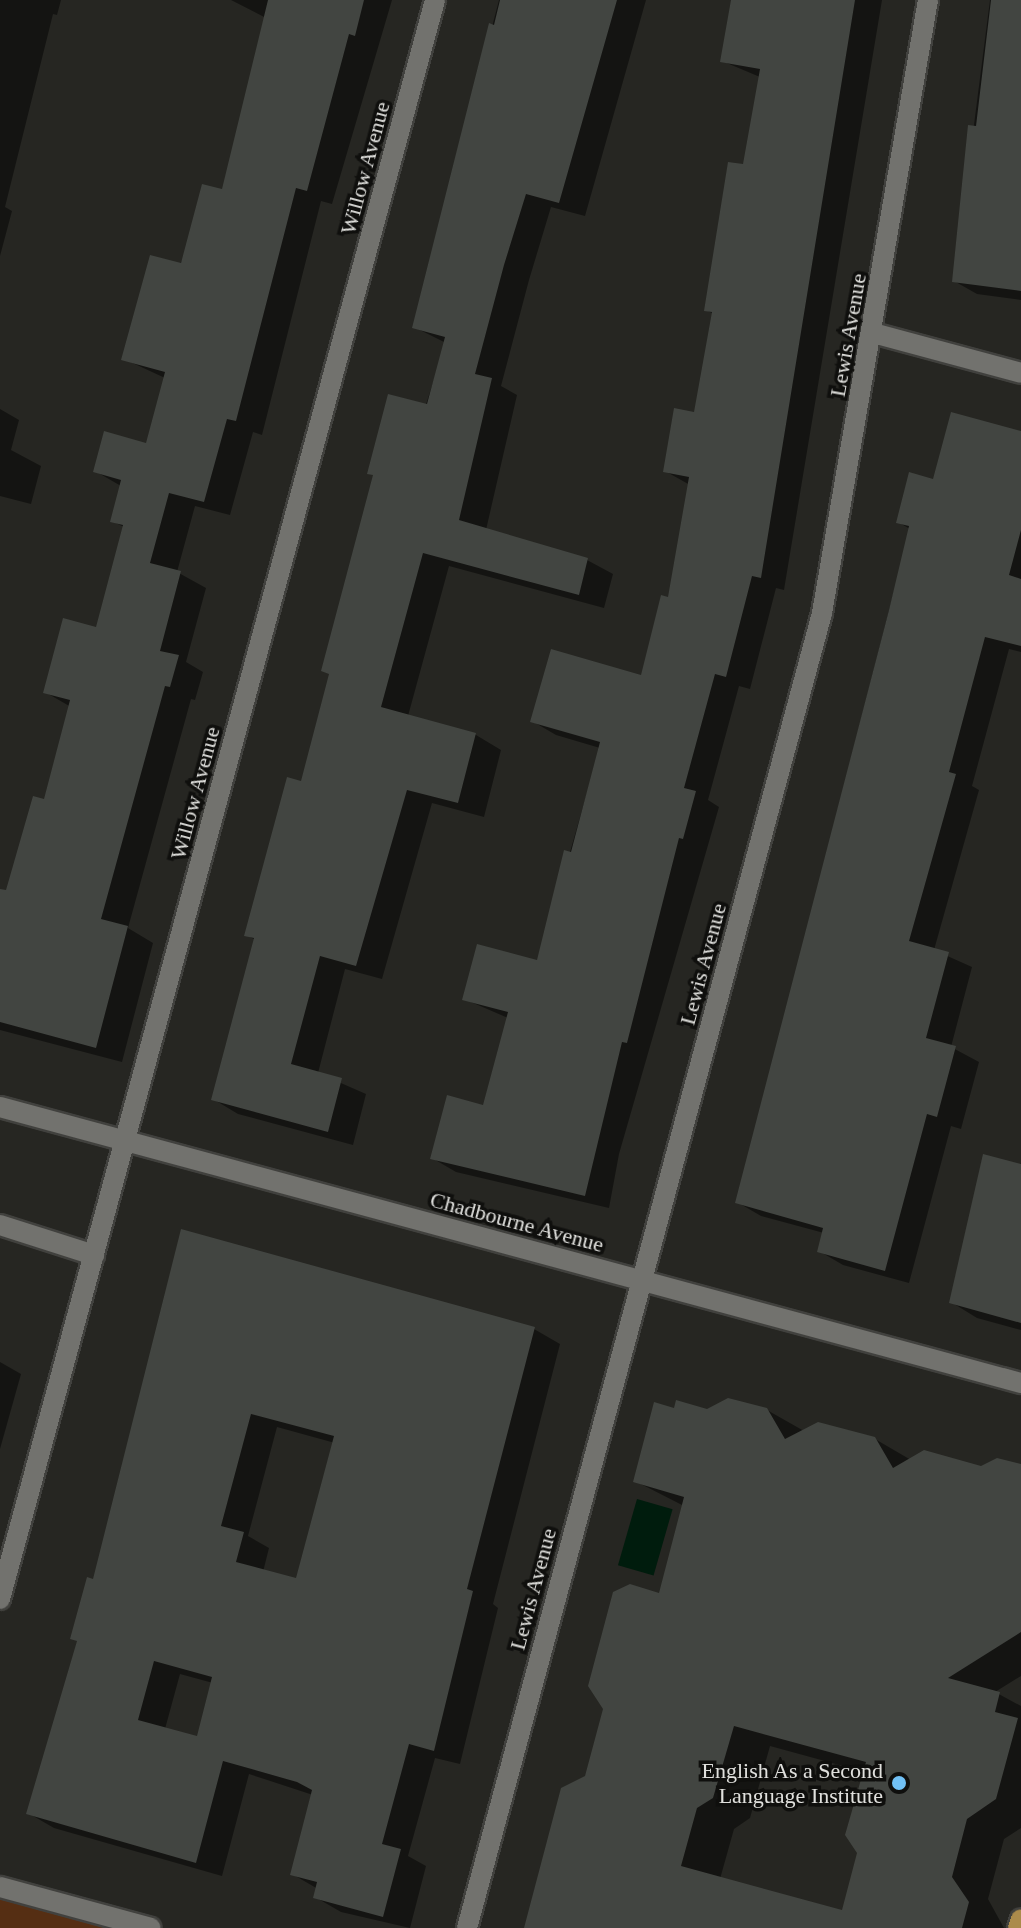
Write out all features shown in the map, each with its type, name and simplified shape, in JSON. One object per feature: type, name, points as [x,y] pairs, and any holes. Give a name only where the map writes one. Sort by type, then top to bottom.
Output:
[{"type":"main road","points":[[1018,1928],[1021,1919]]},
{"type":"street","name":"Willow Avenue","points":[[0,1599],[435,0]]},
{"type":"street","name":"Lewis Avenue","points":[[467,1928],[822,613],[873,333],[928,0]]},
{"type":"street","points":[[873,333],[1021,373]]},
{"type":"street","name":"Chadbourne Avenue","points":[[0,1107],[1021,1383]]},
{"type":"street","points":[[0,1225],[94,1255]]},
{"type":"street","points":[[0,1887],[151,1928]]},
{"type":"shaded area","points":[[637,1499],[673,1509],[654,1576],[618,1565]]},
{"type":"shaded area","points":[[0,1888],[150,1928],[0,1928]]},
{"type":"building","points":[[268,0],[364,0],[355,36],[349,34],[307,191],[296,188],[236,421],[227,419],[204,502],[169,493],[150,563],[181,571],[160,651],[179,655],[170,687],[165,686],[101,919],[128,926],[96,1048],[0,1022],[0,889],[6,890],[33,796],[44,799],[70,700],[43,693],[63,618],[96,627],[123,525],[110,522],[121,480],[93,472],[104,431],[146,443],[165,372],[121,360],[150,255],[181,263],[202,184],[222,189]]},
{"type":"building","points":[[500,0],[617,0],[559,203],[526,194],[504,265],[475,374],[492,378],[459,520],[588,558],[579,595],[423,553],[381,707],[476,733],[458,803],[407,790],[356,966],[320,956],[291,1064],[342,1078],[328,1132],[211,1100],[254,938],[244,936],[287,777],[301,781],[329,674],[321,671],[373,475],[367,474],[388,394],[427,404],[445,337],[412,328],[489,23],[494,25]]},
{"type":"building","points":[[731,0],[855,0],[761,578],[752,576],[726,677],[715,674],[684,788],[696,791],[683,839],[679,838],[627,1043],[622,1042],[585,1196],[430,1159],[447,1095],[483,1105],[508,1012],[462,1000],[477,944],[537,960],[564,850],[571,852],[600,742],[530,722],[551,649],[641,675],[661,595],[668,597],[689,477],[663,472],[674,408],[694,412],[712,312],[704,311],[728,162],[743,164],[760,69],[720,62]]},
{"type":"building","points":[[991,0],[1021,0],[1021,291],[952,282],[968,125],[976,126]]},
{"type":"building","points":[[951,412],[1021,431],[1021,530],[1009,575],[1021,579],[1021,646],[985,637],[949,772],[956,774],[909,941],[949,952],[926,1038],[956,1046],[937,1117],[927,1114],[885,1271],[817,1252],[823,1228],[735,1203],[909,526],[896,523],[909,472],[933,479]]},
{"type":"building","points":[[983,1154],[1021,1164],[1021,1323],[949,1303]]},
{"type":"building","points":[[181,1229],[535,1327],[467,1589],[473,1591],[434,1751],[409,1744],[382,1844],[401,1849],[383,1917],[313,1898],[317,1882],[290,1875],[312,1790],[297,1782],[223,1761],[196,1863],[26,1814],[77,1641],[70,1639],[87,1577],[93,1579]],"holes":[[[251,1414],[334,1436],[296,1578],[236,1562],[244,1532],[221,1526]],[[154,1661],[212,1677],[197,1736],[138,1720]]]},
{"type":"building","points":[[728,1398],[767,1408],[785,1439],[818,1422],[875,1437],[893,1468],[924,1450],[981,1466],[997,1458],[1021,1464],[1021,1632],[948,1678],[1000,1692],[995,1712],[1018,1718],[996,1799],[967,1819],[952,1877],[969,1902],[962,1928],[524,1928],[561,1788],[585,1776],[603,1709],[588,1686],[613,1592],[630,1584],[659,1593],[684,1497],[633,1482],[654,1402],[674,1408],[676,1400],[707,1409]],"holes":[[[734,1726],[866,1762],[845,1835],[857,1853],[842,1910],[681,1866],[697,1808],[713,1798]]]},
{"type":"place","name":"English As a Second Language Institute","points":[[899,1783]]}]
